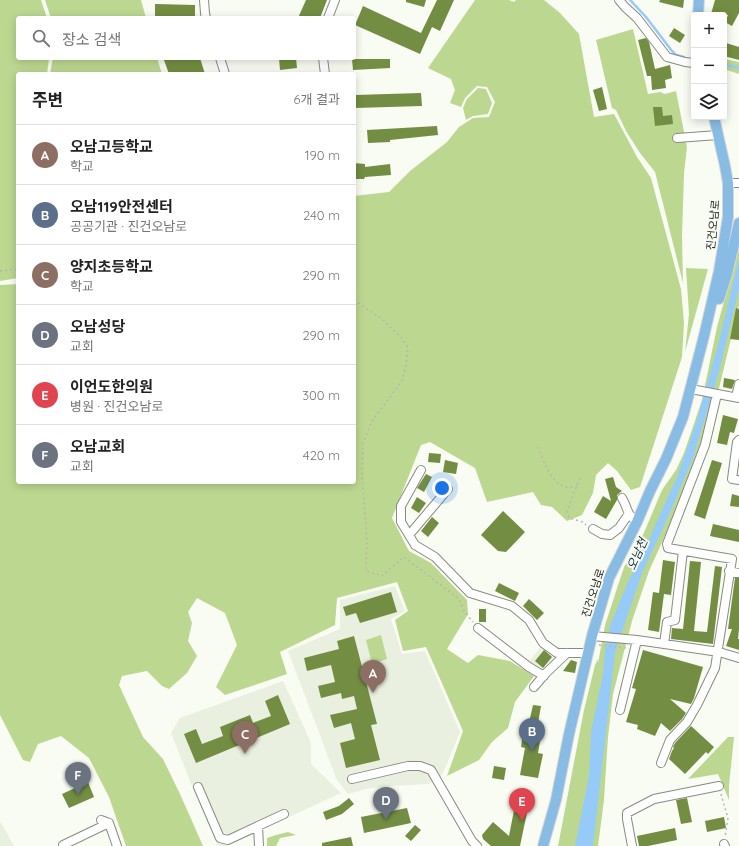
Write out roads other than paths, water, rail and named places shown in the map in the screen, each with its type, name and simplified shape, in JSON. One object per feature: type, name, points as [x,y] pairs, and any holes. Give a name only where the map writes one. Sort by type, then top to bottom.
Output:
[{"type":"main road","points":[[698,12],[699,0]]},
{"type":"main road","name":"진건오남로","points":[[543,846],[556,800],[569,734],[588,654],[597,636],[609,578],[666,459],[694,389],[704,336],[719,271],[726,230],[729,197],[728,183],[715,120]]},
{"type":"main road","name":"진건오남로","points":[[704,336],[715,310],[727,274],[739,223]]},
{"type":"street","points":[[204,0],[206,16]]},
{"type":"street","points":[[329,16],[335,0]]},
{"type":"street","points":[[619,0],[624,7],[637,18],[667,57],[691,63]]},
{"type":"street","points":[[221,60],[224,72]]},
{"type":"street","points":[[323,60],[325,72]]},
{"type":"street","points":[[677,138],[718,135]]},
{"type":"street","points":[[728,183],[739,183]]},
{"type":"street","points":[[694,389],[737,397],[739,384]]},
{"type":"street","points":[[661,763],[670,740],[687,722],[697,705],[715,668],[719,652],[729,571],[732,559],[668,548],[667,544],[705,445],[715,394]]},
{"type":"street","points":[[739,440],[737,442],[732,479],[739,480]]},
{"type":"street","points":[[421,470],[401,506],[401,522],[415,545],[435,557],[470,593],[512,606],[529,620],[543,643],[557,653],[588,654]]},
{"type":"street","points":[[409,535],[448,489]]},
{"type":"street","points":[[622,498],[628,515],[637,522]]},
{"type":"street","points":[[593,529],[602,534],[610,535],[619,528],[628,515]]},
{"type":"street","points":[[664,644],[667,622],[675,620],[683,551]]},
{"type":"street","points":[[729,571],[739,573]]},
{"type":"street","points":[[478,628],[529,667],[544,676]]},
{"type":"street","points":[[597,636],[638,640],[719,652],[739,658]]},
{"type":"street","points":[[620,710],[638,640]]},
{"type":"street","points":[[534,687],[567,653]]},
{"type":"street","points":[[352,779],[408,766],[420,766],[431,770],[472,841],[477,846]]},
{"type":"street","points":[[632,846],[627,813],[654,799],[719,786]]},
{"type":"street","points":[[198,787],[220,838],[228,840],[284,814]]},
{"type":"street","points":[[101,820],[109,823]]},
{"type":"street","points":[[63,845],[109,823]]},
{"type":"street","points":[[109,823],[117,846]]},
{"type":"street","points":[[258,826],[259,846]]},
{"type":"water","points":[[739,259],[739,289],[719,371],[693,458],[642,573],[615,652],[593,846],[575,846],[589,776],[591,732],[603,674],[605,650],[610,626],[628,582],[677,477],[696,423],[717,349]]},
{"type":"waterway","points":[[630,0],[646,17],[672,51],[676,55],[684,57]]},
{"type":"waterway","points":[[727,65],[739,68]]},
{"type":"place","name":"오남고등학교","points":[[373,693]]},
{"type":"place","name":"오남119안전센터","points":[[532,751]]},
{"type":"place","name":"양지초등학교","points":[[245,754]]},
{"type":"place","name":"오남교회","points":[[78,795]]},
{"type":"place","name":"오남성당","points":[[386,820]]},
{"type":"place","name":"이언도한의원","points":[[522,821]]},
{"type":"water label","name":"오남천","points":[[637,554]]}]
